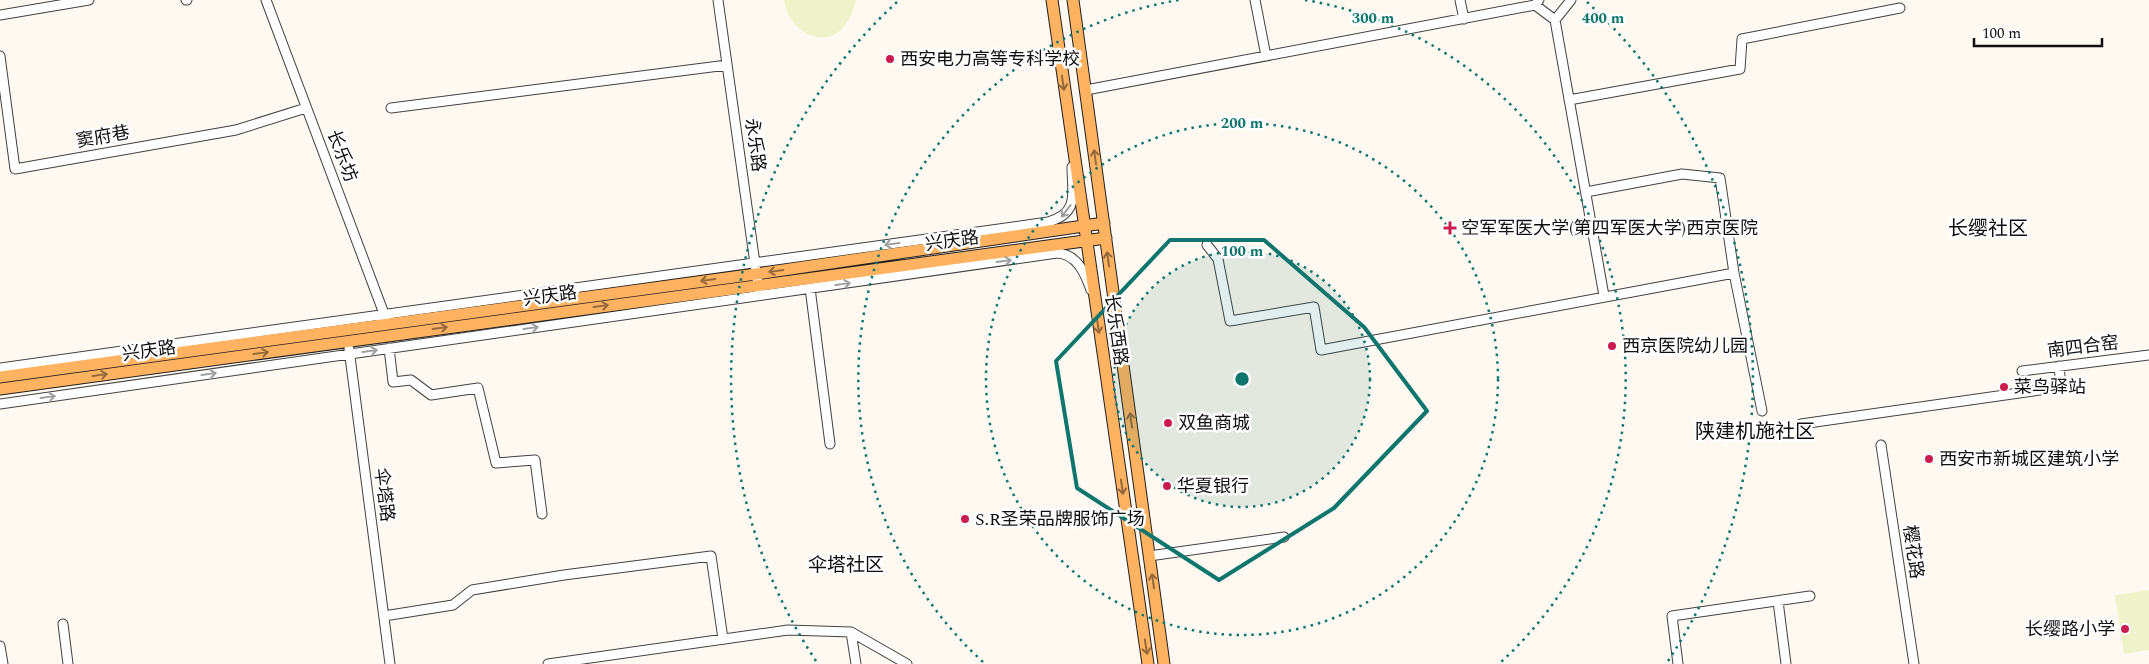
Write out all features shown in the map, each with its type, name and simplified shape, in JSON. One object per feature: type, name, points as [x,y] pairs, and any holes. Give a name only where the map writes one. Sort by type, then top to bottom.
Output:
[{"type":"main road","name":"长乐西路","points":[[1052,0],[1085,240],[1148,664]]},
{"type":"main road","name":"长乐西路","points":[[1073,0],[1164,664]]},
{"type":"main road","name":"兴庆路","points":[[0,389],[347,336],[757,279],[1104,223]]},
{"type":"main road","points":[[1013,227],[1036,233]]},
{"type":"main road","name":"兴庆路","points":[[0,377],[347,336],[386,319],[757,279],[1106,238]]},
{"type":"street","points":[[0,14],[89,0]]},
{"type":"street","name":"长乐坊","points":[[266,0],[386,319]]},
{"type":"street","name":"永乐路","points":[[718,0],[757,279]]},
{"type":"street","points":[[1255,0],[1266,56]]},
{"type":"street","points":[[1460,0],[1464,18]]},
{"type":"street","points":[[1555,20],[1571,0]]},
{"type":"street","points":[[1086,90],[1464,18],[1537,2],[1555,20],[1604,296]]},
{"type":"street","points":[[1569,100],[1740,69],[1742,39],[1900,8]]},
{"type":"street","name":"窦府巷","points":[[0,56],[15,169],[236,130],[306,108]]},
{"type":"street","points":[[391,108],[727,65]]},
{"type":"street","points":[[0,404],[389,348],[757,279],[1013,227],[1048,222],[1059,219],[1071,207],[1073,196],[1072,147]]},
{"type":"street","points":[[1586,192],[1682,174],[1720,178],[1734,273],[1762,411]]},
{"type":"street","points":[[1207,245],[1218,259],[1230,321],[1314,308],[1321,350],[1734,273]]},
{"type":"street","points":[[757,279],[810,288],[1065,253],[1076,261],[1088,282],[1094,302]]},
{"type":"street","points":[[810,288],[830,444]]},
{"type":"street","points":[[0,368],[386,319]]},
{"type":"street","name":"伞塔路","points":[[347,336],[390,664]]},
{"type":"street","points":[[389,348],[393,382],[411,380],[431,395],[478,388],[496,462],[535,460],[542,514]]},
{"type":"street","name":"南四合窑","points":[[2022,371],[2149,355]]},
{"type":"street","points":[[1801,424],[2061,387],[2059,366]]},
{"type":"street","name":"樱花路","points":[[1881,445],[1914,664]]},
{"type":"street","points":[[1149,556],[1284,537]]},
{"type":"street","points":[[384,616],[453,605],[472,590],[564,575],[711,556],[723,639]]},
{"type":"street","points":[[1678,664],[1672,616],[1810,596]]},
{"type":"street","points":[[1778,600],[1786,664]]},
{"type":"street","points":[[63,624],[68,664]]},
{"type":"street","points":[[548,664],[788,630],[851,632],[907,664]]},
{"type":"street","points":[[851,632],[856,664]]},
{"type":"street","points":[[0,646],[3,664]]},
{"type":"highlighted area","points":[[1170,240],[1264,240],[1364,327],[1427,411],[1334,508],[1219,580],[1077,488],[1056,361]]},
{"type":"green space","points":[[784,0],[855,0],[856,2],[844,27],[832,36],[822,37],[813,36],[797,26],[786,10]]},
{"type":"green space","points":[[2149,590],[2149,650],[2124,654],[2115,595]]},
{"type":"place","name":"西安电力高等专科学校","points":[[890,59]]},
{"type":"place","name":"空军军医大学(第四军医大学)西京医院","points":[[1450,228]]},
{"type":"place","name":"西京医院幼儿园","points":[[1612,346]]},
{"type":"place","name":"菜鸟驿站","points":[[2004,387]]},
{"type":"place","name":"双鱼商城","points":[[1168,423]]},
{"type":"place","name":"西安市新城区建筑小学","points":[[1929,459]]},
{"type":"place","name":"华夏银行","points":[[1167,486]]},
{"type":"place","name":"S.R圣荣品牌服饰广场","points":[[965,519]]},
{"type":"place","name":"长缨路小学","points":[[2125,629]]},
{"type":"district","name":"长缨社区","points":[[1988,229]]},
{"type":"district","name":"陕建机施社区","points":[[1755,432]]},
{"type":"district","name":"伞塔社区","points":[[846,565]]}]
